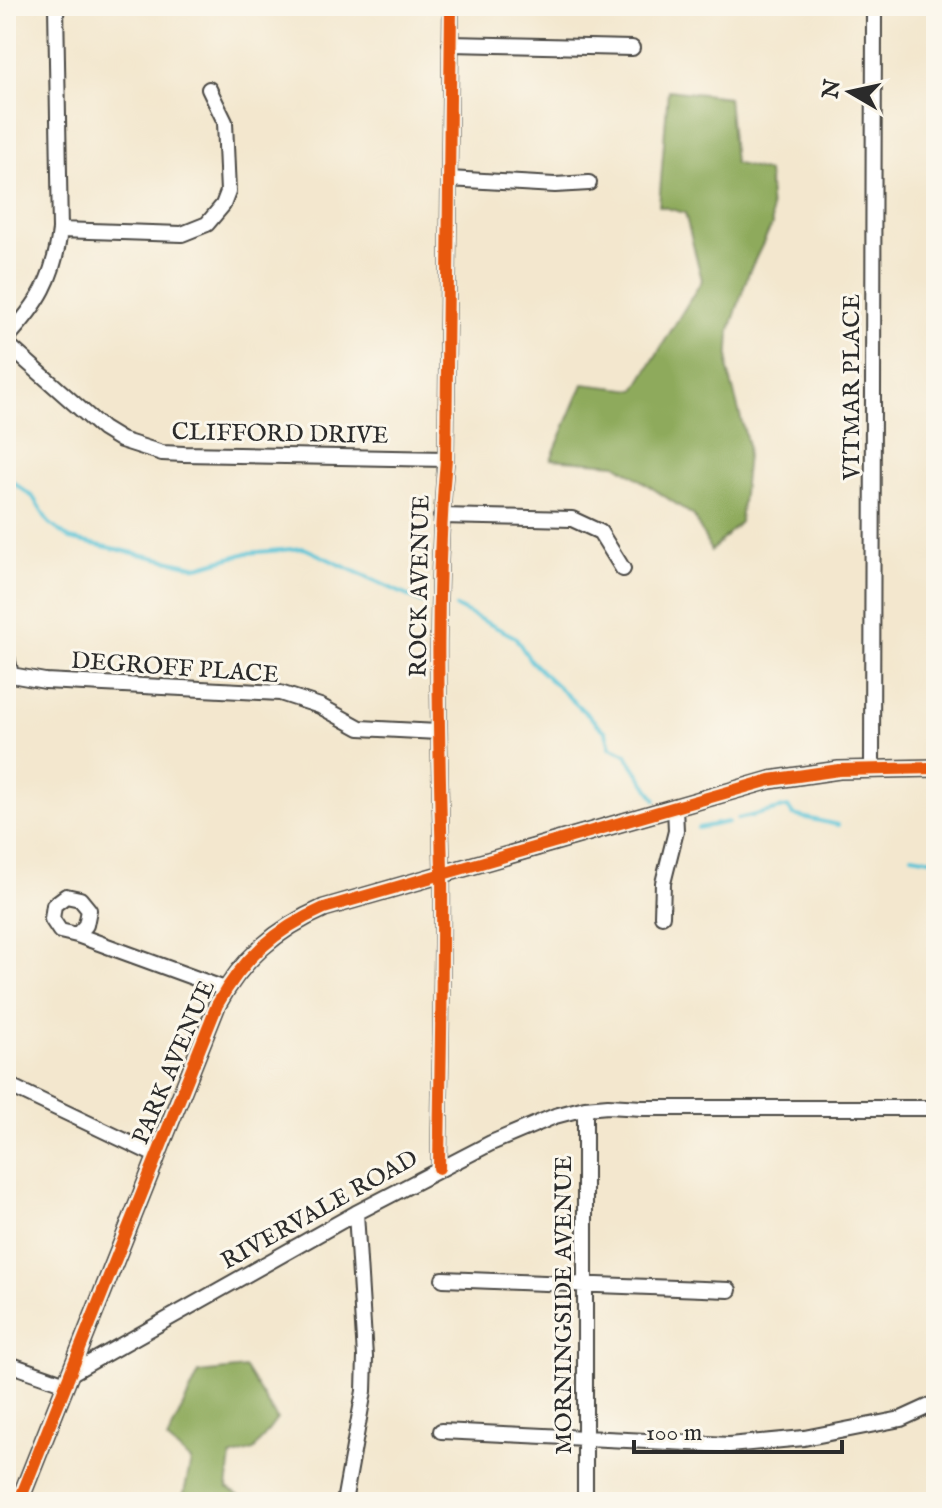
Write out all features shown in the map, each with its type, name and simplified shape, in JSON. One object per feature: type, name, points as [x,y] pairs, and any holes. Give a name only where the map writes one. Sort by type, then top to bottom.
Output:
[{"type":"street","points":[[6,341],[41,296],[56,257],[60,230],[56,6]]},
{"type":"street","name":"ROCK AVENUE","points":[[439,1168],[442,874],[438,732],[441,516],[446,459],[451,6]]},
{"type":"street","name":"VITMAR PLACE","points":[[872,769],[874,6]]},
{"type":"street","points":[[450,44],[632,48]]},
{"type":"street","points":[[60,230],[182,234],[207,224],[223,205],[229,180],[225,122],[209,89]]},
{"type":"street","points":[[449,179],[555,185],[589,183]]},
{"type":"street","name":"CLIFFORD DRIVE","points":[[6,341],[103,429],[141,449],[184,454],[446,459]]},
{"type":"street","points":[[441,516],[572,519],[600,532],[623,569]]},
{"type":"street","points":[[6,652],[8,680]]},
{"type":"street","name":"DEGROFF PLACE","points":[[8,680],[280,693],[320,706],[360,728],[438,732]]},
{"type":"street","name":"PARK AVENUE","points":[[19,1502],[225,989],[259,948],[299,919],[324,908],[770,780],[808,773],[936,768]]},
{"type":"street","points":[[662,916],[663,883],[676,831],[675,807]]},
{"type":"street","points":[[77,935],[225,989]]},
{"type":"street","points":[[6,1084],[157,1156]]},
{"type":"street","name":"RIVERVALE ROAD","points":[[68,1379],[356,1213],[439,1168],[542,1121],[585,1108],[608,1106],[936,1108]]},
{"type":"street","name":"MORNINGSIDE AVENUE","points":[[585,1108],[585,1502]]},
{"type":"street","points":[[344,1502],[364,1391],[365,1357],[356,1213]]},
{"type":"street","points":[[443,1279],[729,1290]]},
{"type":"street","points":[[6,1363],[68,1379]]},
{"type":"street","points":[[441,1431],[692,1445],[776,1442],[901,1419],[936,1403]]},
{"type":"green space","points":[[668,90],[728,97],[734,163],[768,172],[772,225],[749,272],[730,330],[728,370],[748,445],[740,522],[711,551],[694,516],[616,464],[551,459],[583,384],[635,390],[702,280],[685,213],[659,206]]},
{"type":"green space","points":[[245,1368],[277,1419],[254,1450],[231,1457],[227,1488],[250,1502],[182,1502],[191,1461],[167,1440],[199,1373]]},
{"type":"waterway","points":[[6,477],[33,497],[49,523],[70,539],[198,567],[247,553],[304,548],[423,603]]},
{"type":"waterway","points":[[456,607],[515,637],[530,660],[606,732],[610,747],[626,754],[656,800]]},
{"type":"waterway","points":[[738,819],[788,807],[793,815],[838,825]]},
{"type":"waterway","points":[[698,828],[728,822]]},
{"type":"waterway","points":[[912,856],[936,860]]},
{"type":"cycle path","points":[[439,1168],[442,908],[439,613],[446,459],[451,6]]},
{"type":"cycle path","points":[[19,1502],[217,1005],[238,973],[262,947],[324,908],[770,780],[839,770],[936,768]]}]
